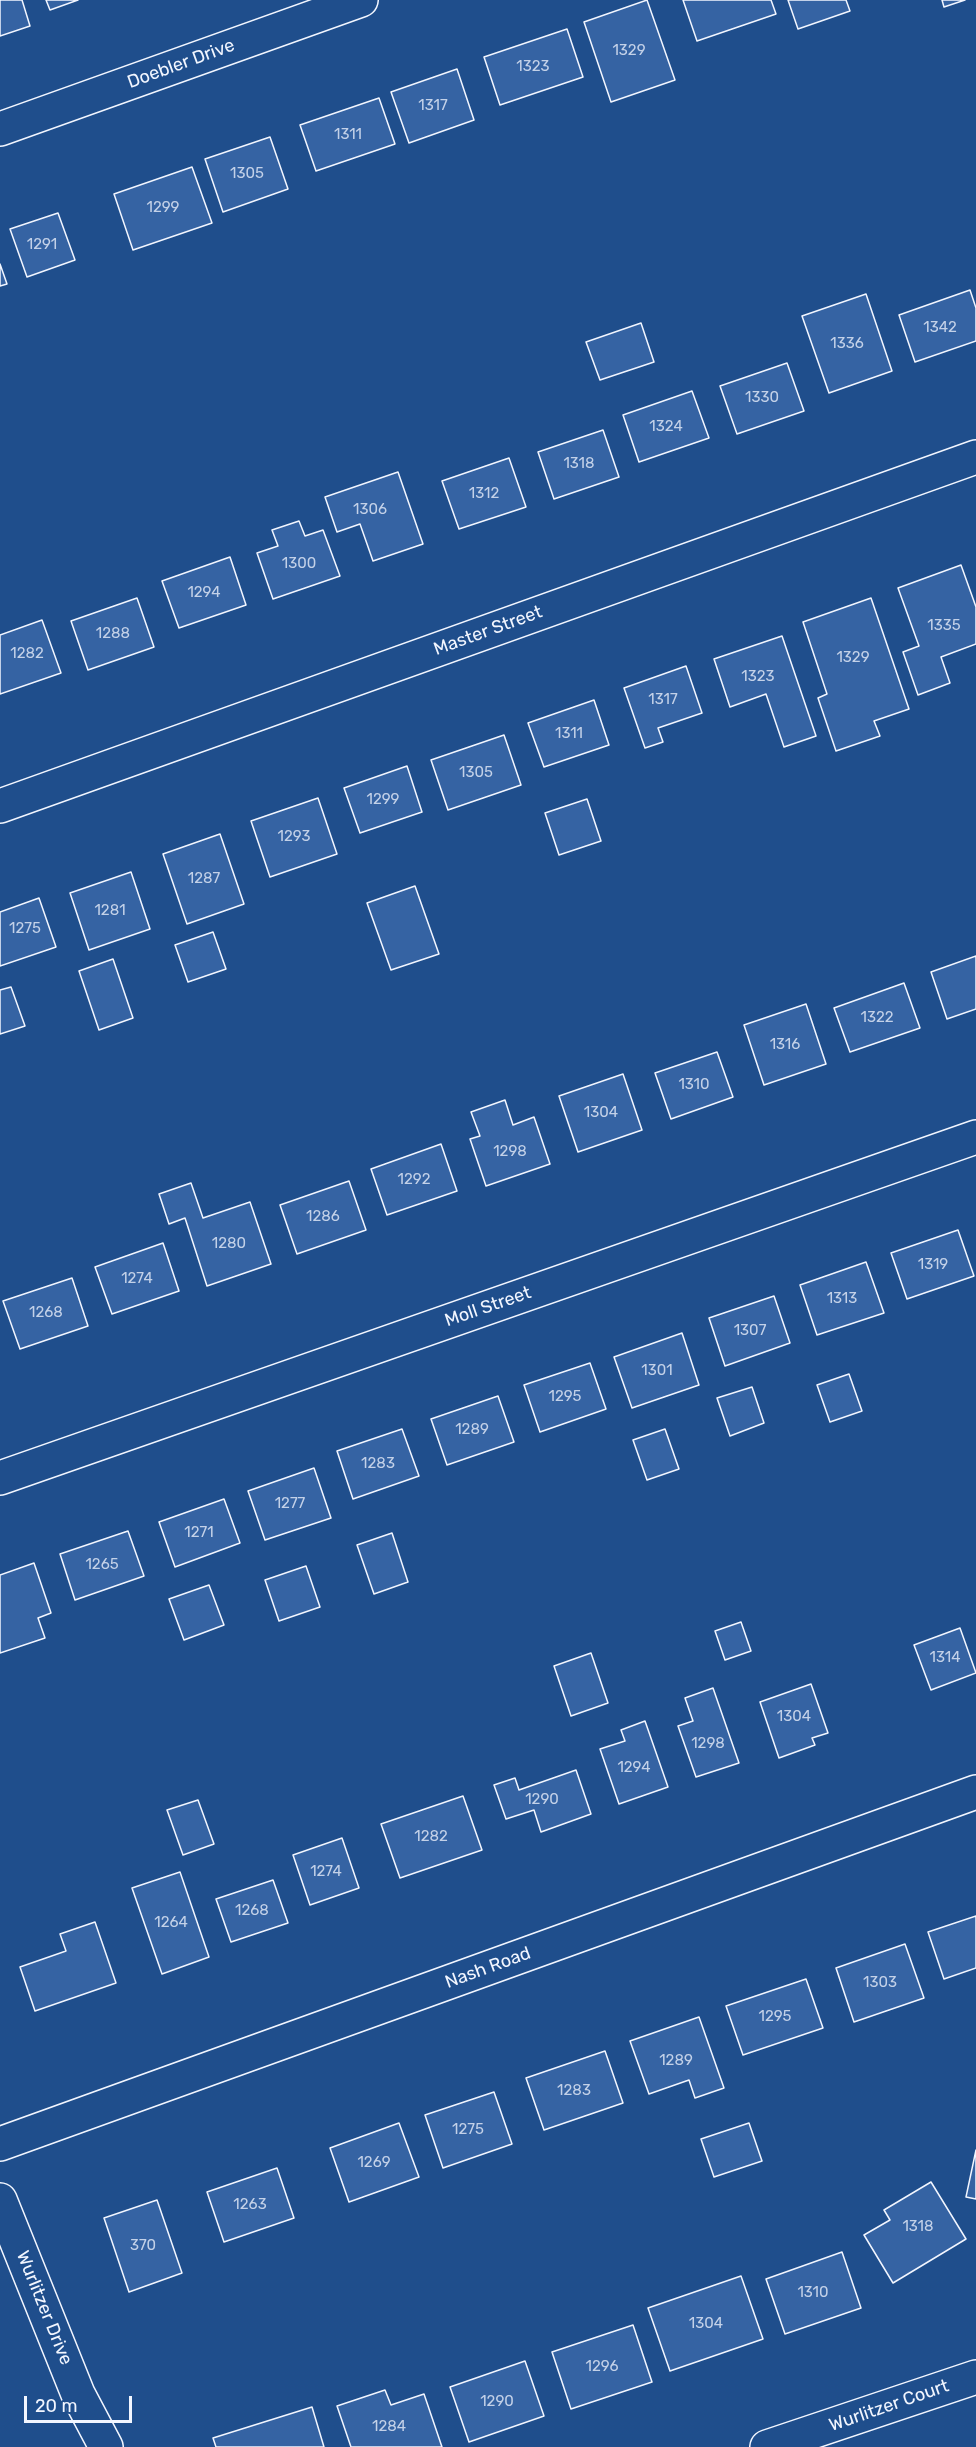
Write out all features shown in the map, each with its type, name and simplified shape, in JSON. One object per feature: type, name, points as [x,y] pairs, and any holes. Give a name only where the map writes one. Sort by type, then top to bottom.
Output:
[{"type":"street","name":"Doebler Drive","points":[[0,129],[361,0]]},
{"type":"street","name":"Master Street","points":[[0,806],[976,457]]},
{"type":"street","name":"Moll Street","points":[[0,1478],[976,1137]]},
{"type":"street","name":"Nash Road","points":[[0,2144],[976,1792]]},
{"type":"street","name":"Wurlitzer Drive","points":[[0,2200],[78,2394],[106,2447]]},
{"type":"street","name":"Wurlitzer Court","points":[[767,2447],[976,2377]]},
{"type":"building","points":[[0,0],[22,0],[30,26],[0,36]]},
{"type":"building","points":[[46,0],[78,0],[50,10]]},
{"type":"building","points":[[647,0],[675,80],[611,102],[584,22]]},
{"type":"building","points":[[683,0],[771,0],[776,14],[697,41]]},
{"type":"building","points":[[788,0],[846,0],[850,11],[798,29]]},
{"type":"building","points":[[942,0],[965,0],[944,7]]},
{"type":"building","points":[[567,29],[583,77],[500,105],[484,57]]},
{"type":"building","points":[[457,69],[474,120],[409,143],[391,92]]},
{"type":"building","points":[[379,98],[395,144],[316,171],[300,125]]},
{"type":"building","points":[[270,137],[288,189],[223,212],[205,159]]},
{"type":"building","points":[[192,167],[212,223],[133,250],[114,194]]},
{"type":"building","points":[[58,213],[75,260],[27,277],[10,229]]},
{"type":"building","points":[[0,264],[7,284],[0,286]]},
{"type":"building","points":[[970,290],[976,308],[976,341],[915,362],[899,315]]},
{"type":"building","points":[[866,294],[892,371],[829,393],[802,316]]},
{"type":"building","points":[[641,323],[654,362],[600,380],[586,342]]},
{"type":"building","points":[[787,363],[804,411],[737,434],[720,386]]},
{"type":"building","points":[[692,391],[709,438],[639,462],[623,415]]},
{"type":"building","points":[[603,430],[619,477],[554,499],[538,452]]},
{"type":"building","points":[[509,458],[526,507],[459,529],[442,481]]},
{"type":"building","points":[[398,472],[423,544],[373,561],[360,524],[337,532],[325,497]]},
{"type":"building","points":[[299,521],[305,536],[323,530],[340,576],[273,599],[257,553],[278,546],[272,530]]},
{"type":"building","points":[[230,557],[246,605],[179,628],[162,581]]},
{"type":"building","points":[[961,565],[976,607],[976,644],[941,657],[950,683],[918,695],[903,652],[919,646],[898,588]]},
{"type":"building","points":[[137,598],[154,647],[88,670],[71,621]]},
{"type":"building","points":[[871,598],[909,709],[874,721],[880,736],[836,751],[818,698],[827,694],[803,622]]},
{"type":"building","points":[[42,620],[61,673],[0,694],[0,635]]},
{"type":"building","points":[[782,636],[816,736],[784,747],[766,694],[730,707],[714,659]]},
{"type":"building","points":[[686,666],[702,713],[658,728],[663,742],[645,748],[624,688]]},
{"type":"building","points":[[594,700],[609,745],[544,767],[528,723]]},
{"type":"building","points":[[504,735],[521,785],[448,810],[431,760]]},
{"type":"building","points":[[407,766],[422,812],[360,833],[344,788]]},
{"type":"building","points":[[318,798],[337,854],[270,877],[251,821]]},
{"type":"building","points":[[587,799],[601,841],[559,855],[545,813]]},
{"type":"building","points":[[220,834],[244,904],[187,924],[163,854]]},
{"type":"building","points":[[131,872],[150,929],[89,950],[70,893]]},
{"type":"building","points":[[415,886],[439,954],[391,970],[367,903]]},
{"type":"building","points":[[39,898],[56,947],[0,966],[0,912]]},
{"type":"building","points":[[213,932],[226,969],[188,982],[175,945]]},
{"type":"building","points":[[976,956],[976,1009],[947,1019],[931,972]]},
{"type":"building","points":[[113,959],[133,1018],[99,1030],[79,971]]},
{"type":"building","points":[[904,983],[920,1028],[850,1052],[834,1008]]},
{"type":"building","points":[[11,987],[25,1026],[0,1034],[0,990]]},
{"type":"building","points":[[806,1004],[826,1064],[764,1085],[744,1025]]},
{"type":"building","points":[[717,1052],[733,1097],[671,1119],[655,1073]]},
{"type":"building","points":[[623,1074],[642,1130],[578,1152],[559,1096]]},
{"type":"building","points":[[505,1100],[513,1125],[534,1117],[550,1164],[486,1186],[470,1139],[480,1136],[471,1112]]},
{"type":"building","points":[[441,1144],[457,1191],[387,1215],[371,1169]]},
{"type":"building","points":[[349,1181],[366,1230],[297,1254],[280,1205]]},
{"type":"building","points":[[191,1183],[203,1218],[250,1202],[271,1264],[207,1286],[185,1218],[169,1224],[159,1194]]},
{"type":"building","points":[[958,1230],[974,1276],[907,1299],[891,1253]]},
{"type":"building","points":[[163,1243],[179,1291],[112,1314],[95,1267]]},
{"type":"building","points":[[866,1262],[884,1313],[817,1335],[800,1285]]},
{"type":"building","points":[[72,1278],[88,1326],[20,1349],[3,1301]]},
{"type":"building","points":[[774,1296],[790,1343],[725,1366],[709,1318]]},
{"type":"building","points":[[682,1333],[699,1385],[632,1408],[614,1357]]},
{"type":"building","points":[[590,1363],[606,1409],[540,1432],[524,1385]]},
{"type":"building","points":[[849,1374],[862,1411],[830,1422],[817,1385]]},
{"type":"building","points":[[752,1387],[764,1423],[730,1436],[717,1398]]},
{"type":"building","points":[[498,1396],[514,1442],[447,1465],[431,1419]]},
{"type":"building","points":[[402,1429],[419,1476],[353,1499],[337,1451]]},
{"type":"building","points":[[665,1429],[679,1469],[647,1480],[633,1440]]},
{"type":"building","points":[[314,1468],[331,1518],[265,1540],[248,1491]]},
{"type":"building","points":[[224,1499],[240,1543],[175,1567],[159,1522]]},
{"type":"building","points":[[128,1531],[144,1576],[75,1600],[60,1554]]},
{"type":"building","points":[[392,1533],[408,1582],[374,1594],[357,1545]]},
{"type":"building","points":[[34,1563],[51,1613],[38,1618],[45,1638],[0,1653],[0,1575]]},
{"type":"building","points":[[306,1566],[320,1607],[279,1621],[265,1580]]},
{"type":"building","points":[[209,1585],[224,1625],[184,1640],[169,1599]]},
{"type":"building","points":[[741,1622],[751,1651],[725,1660],[715,1631]]},
{"type":"building","points":[[960,1628],[976,1673],[931,1690],[914,1645]]},
{"type":"building","points":[[591,1653],[608,1703],[571,1716],[554,1666]]},
{"type":"building","points":[[811,1684],[828,1733],[812,1738],[815,1745],[779,1758],[760,1702]]},
{"type":"building","points":[[713,1688],[739,1763],[696,1777],[678,1726],[693,1721],[685,1698]]},
{"type":"building","points":[[645,1721],[668,1787],[619,1804],[600,1749],[625,1741],[621,1730]]},
{"type":"building","points":[[576,1770],[591,1814],[541,1832],[534,1810],[506,1819],[494,1785],[515,1778],[519,1790]]},
{"type":"building","points":[[463,1796],[482,1850],[400,1878],[381,1824]]},
{"type":"building","points":[[198,1800],[214,1844],[183,1855],[167,1810]]},
{"type":"building","points":[[342,1838],[359,1888],[310,1905],[293,1855]]},
{"type":"building","points":[[180,1872],[209,1957],[162,1974],[132,1888]]},
{"type":"building","points":[[273,1880],[288,1923],[231,1942],[216,1899]]},
{"type":"building","points":[[976,1916],[976,1968],[944,1979],[928,1932]]},
{"type":"building","points":[[95,1922],[116,1983],[35,2011],[20,1967],[66,1951],[60,1934]]},
{"type":"building","points":[[905,1944],[924,1998],[854,2022],[836,1968]]},
{"type":"building","points":[[806,1979],[823,2028],[743,2055],[726,2006]]},
{"type":"building","points":[[699,2017],[724,2088],[695,2098],[689,2080],[649,2094],[630,2041]]},
{"type":"building","points":[[605,2051],[623,2103],[544,2130],[526,2078]]},
{"type":"building","points":[[494,2092],[512,2144],[443,2168],[425,2115]]},
{"type":"building","points":[[399,2123],[419,2177],[349,2202],[330,2148]]},
{"type":"building","points":[[749,2123],[762,2161],[714,2177],[701,2139]]},
{"type":"building","points":[[976,2150],[976,2199],[966,2197]]},
{"type":"building","points":[[277,2168],[294,2218],[224,2242],[207,2192]]},
{"type":"building","points":[[931,2182],[966,2239],[893,2283],[864,2235],[890,2220],[884,2210]]},
{"type":"building","points":[[157,2200],[182,2273],[129,2292],[104,2218]]},
{"type":"building","points":[[842,2252],[861,2308],[785,2334],[766,2279]]},
{"type":"building","points":[[741,2276],[763,2339],[670,2371],[648,2308]]},
{"type":"building","points":[[633,2325],[652,2382],[571,2409],[552,2352]]},
{"type":"building","points":[[525,2361],[544,2416],[469,2442],[450,2387]]},
{"type":"building","points":[[385,2390],[391,2405],[424,2394],[442,2447],[351,2447],[337,2406]]},
{"type":"building","points":[[312,2407],[324,2447],[216,2447],[213,2438]]}]
